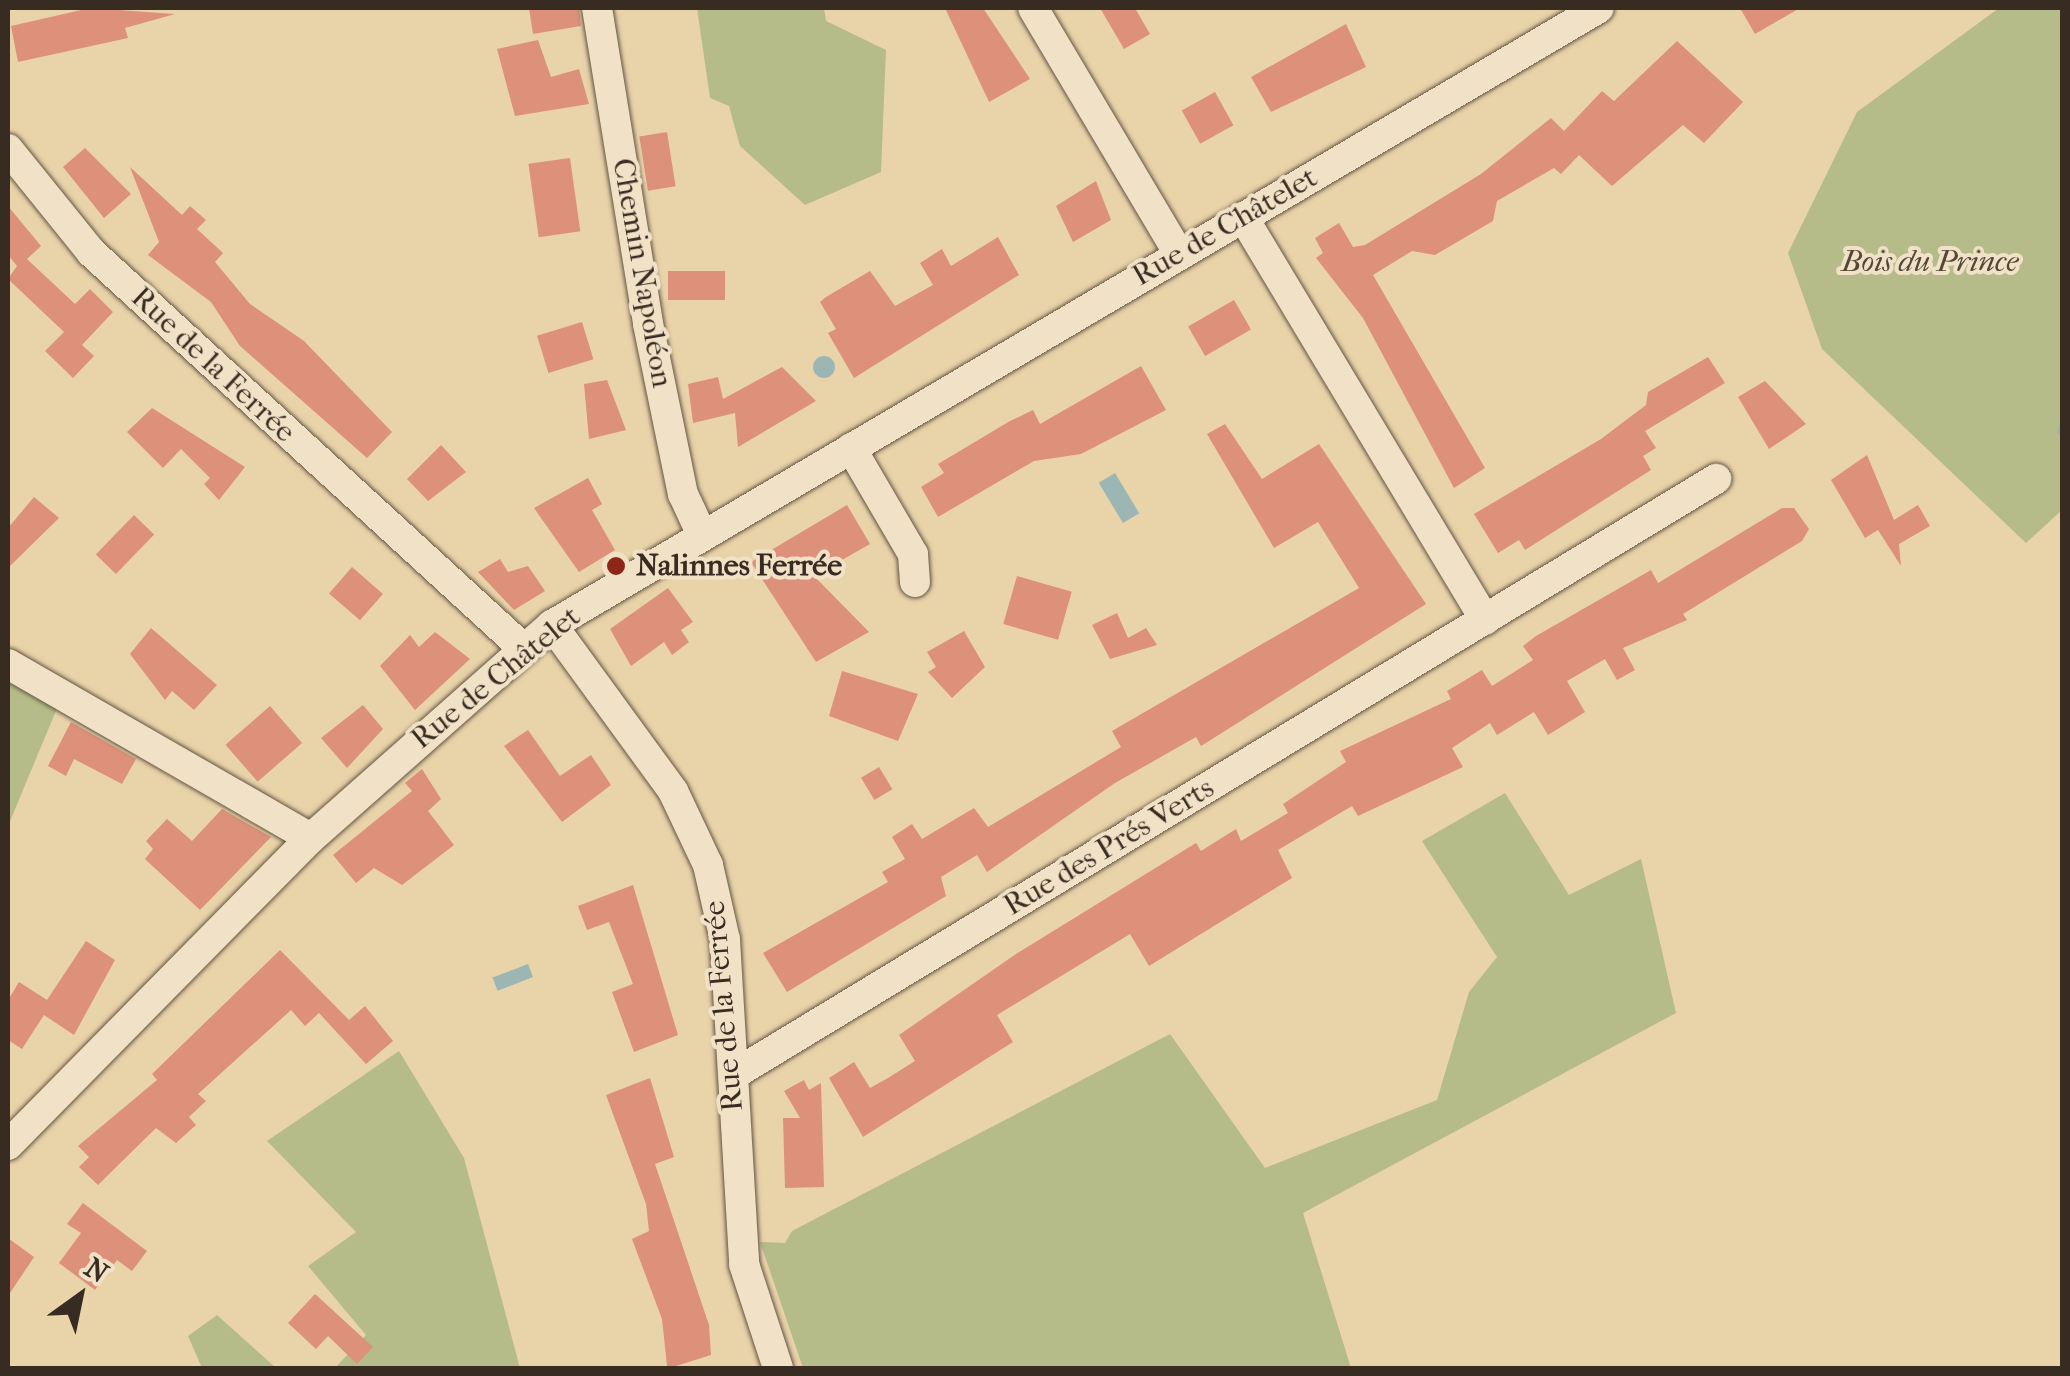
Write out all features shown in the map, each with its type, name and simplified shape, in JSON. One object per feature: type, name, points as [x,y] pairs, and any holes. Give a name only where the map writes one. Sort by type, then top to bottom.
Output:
[{"type":"street","name":"Chemin Napoléon","points":[[598,8],[648,324],[684,494],[702,534]]},
{"type":"street","points":[[1034,8],[1179,254]]},
{"type":"street","name":"Rue de Châtelet","points":[[8,1145],[311,838],[552,625],[1599,8]]},
{"type":"street","name":"Rue de la Ferrée","points":[[8,148],[91,252],[523,648]]},
{"type":"street","points":[[1243,217],[1485,620]]},
{"type":"street","points":[[851,448],[913,554],[915,582]]},
{"type":"street","name":"Rue des Prés Verts","points":[[732,1075],[1716,479]]},
{"type":"street","name":"Rue de la Ferrée","points":[[552,625],[696,833],[724,940],[744,1264],[778,1368]]},
{"type":"street","points":[[8,664],[311,838]]},
{"type":"green space","points":[[697,8],[824,8],[826,21],[886,50],[881,172],[805,205],[740,146],[729,106],[710,98]]},
{"type":"green space","name":"Bois du Prince","points":[[1999,8],[2062,8],[2062,510],[2026,543],[1822,349],[1788,253],[1857,112]]},
{"type":"green space","points":[[8,677],[58,706],[8,826]]},
{"type":"green space","points":[[1505,793],[1569,895],[1641,859],[1676,1013],[1303,1213],[1351,1368],[803,1368],[760,1242],[785,1243],[792,1231],[1170,1034],[1265,1168],[1437,1100],[1469,992],[1497,957],[1422,841]]},
{"type":"green space","points":[[399,1051],[464,1158],[520,1368],[335,1368],[366,1335],[308,1266],[356,1232],[267,1141]]},
{"type":"green space","points":[[217,1315],[276,1368],[202,1368],[188,1336]]},
{"type":"water","points":[[820,356],[828,356],[835,367],[828,378],[820,378],[813,371],[813,363]]},
{"type":"water","points":[[1115,473],[1139,513],[1123,523],[1099,483]]},
{"type":"water","points":[[528,964],[533,977],[498,991],[493,978]]},
{"type":"building","points":[[90,8],[175,14],[125,28],[128,38],[18,62],[11,26]]},
{"type":"building","points":[[529,8],[579,8],[581,26],[533,34]]},
{"type":"building","points":[[945,8],[983,8],[1030,79],[989,102]]},
{"type":"building","points":[[1100,8],[1135,8],[1150,34],[1124,49]]},
{"type":"building","points":[[1740,8],[1800,8],[1755,34]]},
{"type":"building","points":[[1346,24],[1366,67],[1271,112],[1251,77]]},
{"type":"building","points":[[538,40],[551,77],[579,69],[589,104],[515,116],[497,49]]},
{"type":"building","points":[[1677,41],[1743,102],[1704,143],[1683,125],[1612,186],[1579,155],[1561,174],[1554,168],[1497,201],[1493,221],[1435,255],[1412,251],[1373,275],[1485,468],[1454,488],[1363,318],[1316,258],[1323,253],[1315,238],[1339,223],[1353,247],[1365,245],[1481,174],[1551,118],[1564,131],[1602,91],[1614,101]]},
{"type":"building","points":[[1215,92],[1233,125],[1200,144],[1182,110]]},
{"type":"building","points":[[667,132],[676,186],[648,191],[639,136]]},
{"type":"building","points":[[85,148],[131,194],[104,218],[63,167]]},
{"type":"building","points":[[570,158],[580,231],[539,237],[528,164]]},
{"type":"building","points":[[130,167],[182,215],[190,206],[206,220],[197,229],[223,253],[215,262],[250,304],[304,341],[392,432],[367,458],[240,346],[211,302],[148,255],[159,242]]},
{"type":"building","points":[[1096,181],[1111,220],[1073,242],[1056,206]]},
{"type":"building","points":[[8,206],[41,246],[27,259],[75,304],[90,289],[113,312],[82,345],[94,356],[73,378],[45,351],[64,332],[8,279],[17,266],[8,255]]},
{"type":"building","points":[[998,237],[1019,275],[854,378],[828,333],[836,329],[820,302],[870,271],[895,306],[933,285],[920,263],[942,249],[951,266]]},
{"type":"building","points":[[668,271],[725,271],[725,300],[668,300]]},
{"type":"building","points":[[1234,300],[1251,329],[1205,356],[1188,326]]},
{"type":"building","points":[[582,322],[593,359],[548,373],[537,336]]},
{"type":"building","points":[[1708,357],[1725,383],[1645,431],[1656,448],[1643,456],[1651,470],[1525,550],[1519,540],[1498,553],[1474,514],[1601,439],[1646,405],[1648,392]]},
{"type":"building","points":[[1141,366],[1166,410],[1081,454],[1034,461],[938,517],[921,487],[944,473],[938,464],[1033,410],[1040,424]]},
{"type":"building","points":[[782,367],[816,401],[738,447],[735,413],[693,423],[688,384],[718,377],[723,399]]},
{"type":"building","points":[[607,380],[626,430],[589,439],[584,384]]},
{"type":"building","points":[[1765,381],[1806,424],[1769,449],[1738,397]]},
{"type":"building","points":[[152,408],[245,467],[219,500],[204,484],[210,478],[181,449],[163,468],[127,432]]},
{"type":"building","points":[[1225,424],[1262,479],[1319,444],[1426,604],[1201,746],[1196,737],[1115,783],[987,872],[977,855],[941,877],[946,896],[787,992],[763,953],[888,882],[882,872],[905,859],[892,837],[912,824],[922,839],[974,808],[988,827],[1121,747],[1112,731],[1359,588],[1318,522],[1274,548],[1207,434]]},
{"type":"building","points":[[441,445],[466,472],[428,501],[407,479]]},
{"type":"building","points":[[1867,455],[1894,520],[1918,505],[1930,526],[1899,544],[1901,566],[1878,530],[1865,538],[1831,480]]},
{"type":"building","points":[[588,478],[602,504],[592,510],[615,550],[579,572],[534,508]]},
{"type":"building","points":[[34,497],[59,518],[8,568],[8,528]]},
{"type":"building","points":[[847,505],[870,544],[814,576],[869,632],[816,662],[751,562]]},
{"type":"building","points":[[1782,508],[1794,508],[1809,529],[1802,541],[1683,614],[1687,620],[1623,648],[1635,670],[1617,680],[1605,659],[1567,681],[1585,712],[1548,735],[1534,712],[1497,735],[1490,723],[1452,748],[1463,767],[1358,816],[1352,806],[1278,850],[1292,878],[1149,966],[1130,934],[997,1015],[1013,1042],[863,1137],[829,1078],[854,1062],[870,1088],[888,1078],[915,1061],[899,1035],[1016,954],[1196,843],[1201,851],[1236,829],[1241,841],[1288,813],[1283,804],[1346,762],[1340,751],[1451,699],[1447,691],[1482,670],[1492,686],[1533,660],[1523,646],[1536,636],[1651,570],[1658,583]]},
{"type":"building","points":[[134,515],[154,534],[116,574],[96,555]]},
{"type":"building","points":[[500,559],[508,572],[528,566],[545,591],[514,610],[478,572]]},
{"type":"building","points":[[352,567],[383,594],[360,620],[329,593]]},
{"type":"building","points":[[1017,576],[1072,592],[1058,640],[1003,624]]},
{"type":"building","points":[[668,588],[693,622],[681,630],[689,642],[672,655],[664,642],[631,666],[610,629]]},
{"type":"building","points":[[1117,613],[1128,638],[1146,628],[1157,645],[1110,659],[1092,625]]},
{"type":"building","points":[[151,628],[217,685],[194,710],[172,691],[165,700],[130,654]]},
{"type":"building","points":[[964,631],[985,667],[952,698],[928,672],[936,667],[927,652]]},
{"type":"building","points":[[435,632],[470,659],[415,710],[380,666],[410,635],[419,647]]},
{"type":"building","points":[[842,671],[918,694],[898,741],[829,716]]},
{"type":"building","points":[[363,705],[383,729],[347,768],[321,738]]},
{"type":"building","points":[[270,706],[302,743],[258,782],[225,745]]},
{"type":"building","points":[[71,722],[136,759],[122,784],[74,759],[66,776],[48,766]]},
{"type":"building","points":[[528,730],[560,776],[591,755],[611,785],[562,822],[504,746]]},
{"type":"building","points":[[879,767],[892,789],[874,800],[861,778]]},
{"type":"building","points":[[422,769],[441,799],[428,811],[454,845],[402,885],[374,868],[356,883],[333,855],[412,791],[405,783]]},
{"type":"building","points":[[222,809],[271,837],[200,910],[145,859],[153,849],[146,841],[167,819],[192,841]]},
{"type":"building","points":[[633,885],[678,1035],[634,1052],[612,992],[633,984],[609,922],[587,930],[578,906]]},
{"type":"building","points":[[86,941],[115,960],[74,1035],[44,1015],[22,1049],[8,1040],[8,1000],[19,982],[47,1000]]},
{"type":"building","points":[[280,950],[349,1020],[365,1006],[393,1041],[366,1064],[319,1013],[305,1026],[291,1010],[198,1094],[206,1101],[189,1117],[196,1125],[176,1143],[156,1128],[98,1185],[79,1167],[89,1157],[78,1146],[157,1080],[152,1074]]},
{"type":"building","points":[[650,1078],[674,1157],[655,1164],[709,1325],[711,1355],[676,1366],[667,1366],[662,1319],[632,1239],[649,1231],[646,1204],[606,1095]]},
{"type":"building","points":[[804,1080],[809,1090],[821,1083],[824,1187],[785,1188],[783,1118],[800,1118],[784,1091]]},
{"type":"building","points":[[83,1203],[147,1251],[132,1271],[117,1260],[95,1290],[59,1263],[81,1233],[67,1224]]},
{"type":"building","points":[[8,1238],[34,1257],[8,1296]]},
{"type":"building","points":[[315,1294],[373,1347],[357,1364],[328,1336],[316,1349],[288,1323]]},
{"type":"place","name":"Nalinnes Ferrée","points":[[616,566]]}]
